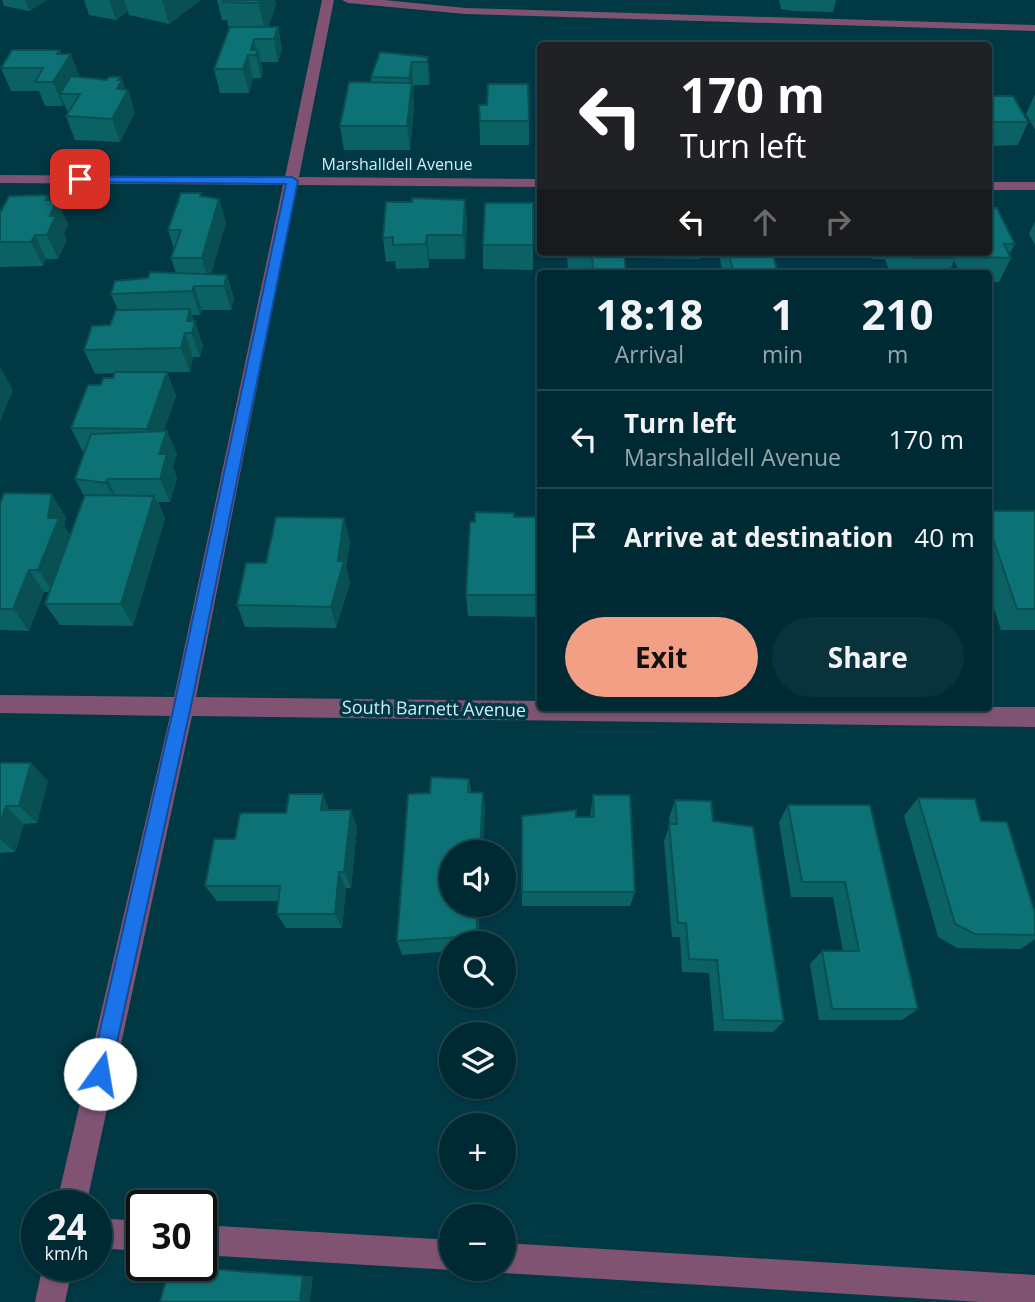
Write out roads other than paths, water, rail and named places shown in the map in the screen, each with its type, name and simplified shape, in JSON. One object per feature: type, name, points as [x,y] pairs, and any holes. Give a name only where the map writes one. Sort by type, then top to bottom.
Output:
[{"type":"street","points":[[75,1190],[183,706],[328,0]]},
{"type":"street","points":[[348,0],[465,11],[1035,28]]},
{"type":"street","name":"Marshalldell Avenue","points":[[0,179],[537,183]]},
{"type":"street","points":[[992,186],[1035,186]]},
{"type":"street","name":"South Barnett Avenue","points":[[0,704],[537,711]]},
{"type":"street","name":"South Barnett Avenue","points":[[570,711],[1035,717]]},
{"type":"street","points":[[217,1241],[439,1254]]},
{"type":"street","points":[[516,1259],[1035,1290]]},
{"type":"street","points":[[50,1302],[55,1281]]}]
